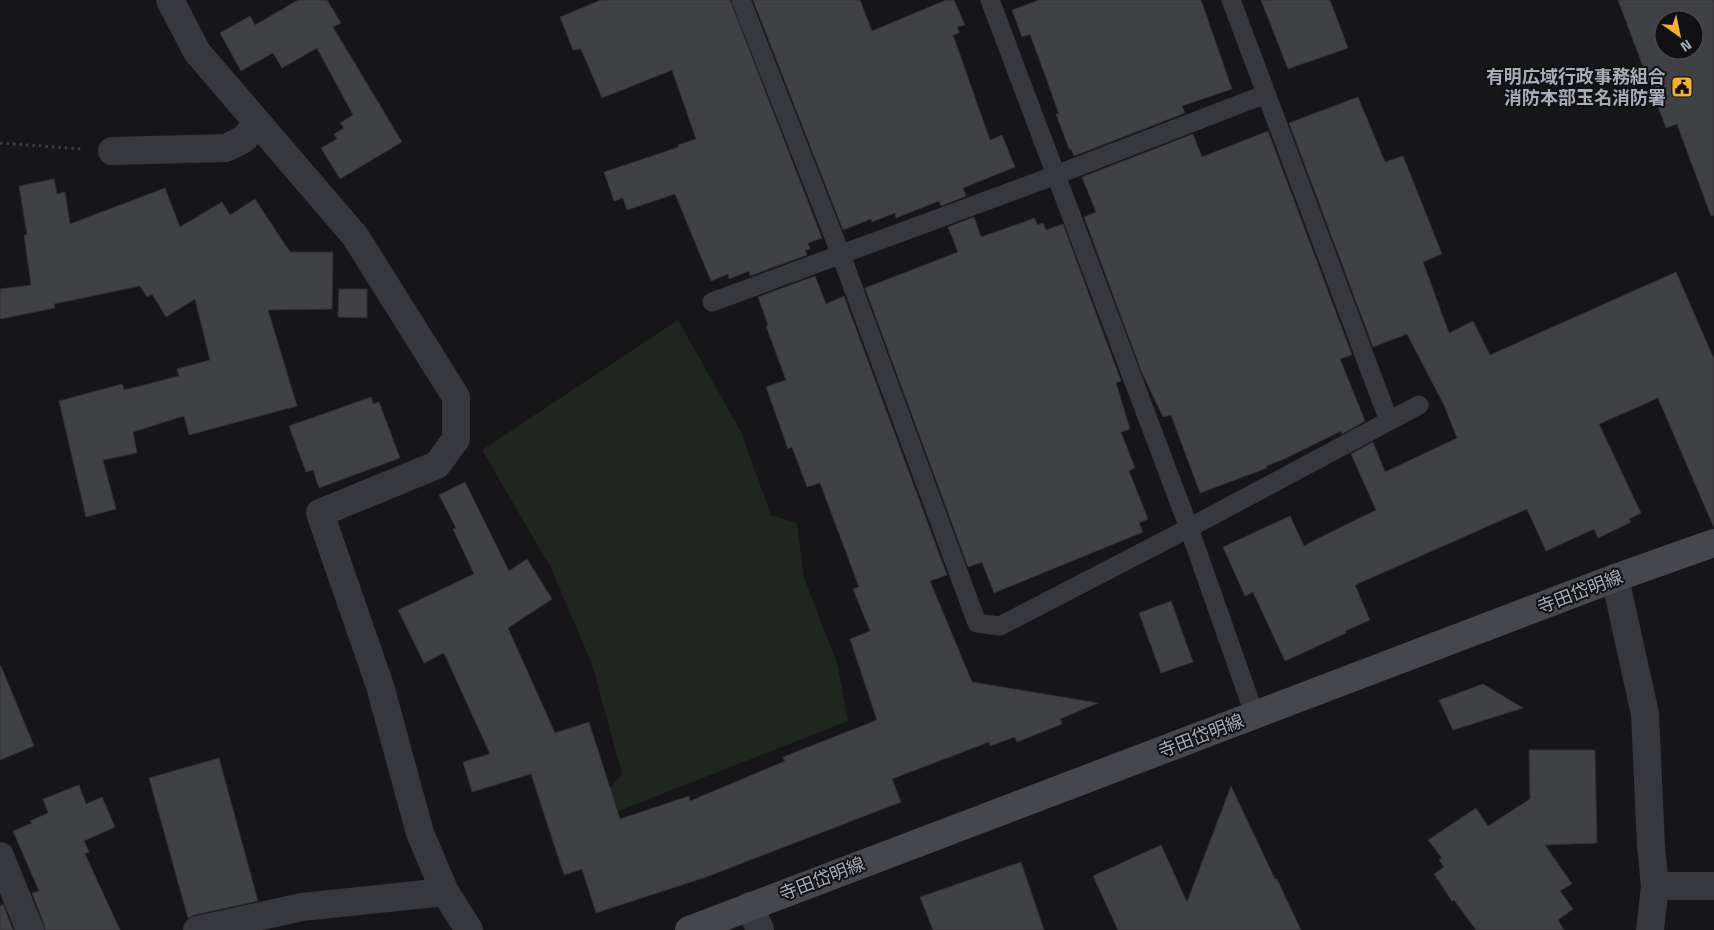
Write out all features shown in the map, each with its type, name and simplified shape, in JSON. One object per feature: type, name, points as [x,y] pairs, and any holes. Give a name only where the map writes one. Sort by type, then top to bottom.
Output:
[{"type":"main road","name":"寺田岱明線","points":[[689,930],[755,918],[1255,716],[1615,578],[1714,543]]},
{"type":"street","points":[[170,0],[196,52],[355,236],[456,397],[456,439],[437,465],[320,514],[380,686],[420,833],[445,892],[468,930]]},
{"type":"street","points":[[112,151],[226,148],[244,139],[257,123]]},
{"type":"street","points":[[1615,578],[1645,714],[1651,846],[1655,886],[1650,930]]},
{"type":"street","points":[[0,856],[30,930]]},
{"type":"street","points":[[1655,886],[1714,886]]},
{"type":"street","points":[[197,930],[302,907],[445,892]]},
{"type":"lane","points":[[741,0],[841,255],[977,624],[1000,626],[1419,405]]},
{"type":"lane","points":[[990,0],[1188,528],[1255,716]]},
{"type":"lane","points":[[1231,0],[1389,421]]},
{"type":"lane","points":[[712,302],[1056,175],[1266,94]]},
{"type":"path","points":[[0,143],[112,151]]},
{"type":"shaded area","points":[[678,320],[741,432],[771,515],[797,523],[804,578],[837,663],[848,721],[616,812],[607,791],[622,774],[592,664],[551,568],[482,450]]},
{"type":"building","points":[[298,0],[327,0],[341,23],[333,27],[402,142],[340,179],[321,148],[337,139],[334,134],[344,128],[340,123],[353,115],[317,48],[282,68],[273,53],[241,71],[220,33],[250,16],[255,25]]},
{"type":"building","points":[[601,0],[730,0],[822,238],[808,243],[810,249],[805,250],[807,255],[750,276],[749,271],[729,279],[728,274],[711,281],[675,194],[627,210],[623,198],[614,201],[604,172],[679,147],[678,145],[696,139],[672,70],[602,98],[581,49],[573,50],[560,17]]},
{"type":"building","points":[[753,0],[860,0],[872,31],[946,0],[954,0],[965,25],[957,27],[959,33],[953,35],[990,140],[1002,135],[1015,167],[963,188],[966,196],[941,206],[939,201],[896,218],[895,213],[872,222],[871,219],[843,230]]},
{"type":"building","points":[[1039,0],[1201,0],[1232,89],[1182,106],[1185,113],[1074,156],[1071,149],[1069,149],[1056,114],[1059,114],[1030,34],[1022,37],[1012,10]]},
{"type":"building","points":[[1261,0],[1330,0],[1348,48],[1288,69]]},
{"type":"building","name":"有明広域行政事務組合 消防本部玉名消防署","points":[[1618,0],[1714,0],[1714,215],[1711,216],[1677,124],[1666,128]]},
{"type":"building","points":[[1358,97],[1385,162],[1403,156],[1442,254],[1423,262],[1449,333],[1473,321],[1490,355],[1676,272],[1714,359],[1714,528],[1658,398],[1599,424],[1641,513],[1629,519],[1631,522],[1598,538],[1594,529],[1546,551],[1527,509],[1355,585],[1370,620],[1285,661],[1253,592],[1245,596],[1223,547],[1290,516],[1304,546],[1376,510],[1351,454],[1373,442],[1385,472],[1457,438],[1444,405],[1407,334],[1373,347],[1289,123]]},
{"type":"building","points":[[1268,131],[1352,355],[1340,359],[1365,421],[1342,434],[1341,431],[1266,466],[1267,468],[1200,493],[1171,415],[1163,417],[1142,373],[1084,217],[1096,212],[1082,177],[1193,134],[1202,157]]},
{"type":"building","points":[[54,179],[57,194],[65,192],[70,224],[165,188],[180,227],[222,202],[230,215],[255,199],[290,252],[333,252],[332,309],[268,310],[297,406],[189,435],[184,416],[133,432],[137,453],[103,460],[116,509],[86,517],[59,401],[122,384],[124,390],[179,376],[177,369],[210,360],[195,299],[166,317],[152,294],[147,297],[140,286],[54,304],[55,308],[0,319],[0,289],[31,285],[24,235],[27,235],[19,186]]},
{"type":"building","points":[[974,217],[981,237],[1035,218],[1037,225],[1043,223],[1046,230],[1063,224],[1121,381],[1116,383],[1130,429],[1121,432],[1135,468],[1129,471],[1148,519],[1139,523],[1143,532],[994,593],[982,562],[968,567],[865,288],[958,252],[948,227]]},
{"type":"building","points":[[815,276],[826,304],[844,296],[947,575],[930,581],[972,682],[1098,703],[1060,719],[1062,724],[1017,742],[1015,737],[990,746],[989,742],[892,779],[901,802],[709,876],[596,913],[582,869],[564,875],[531,774],[472,792],[463,762],[490,754],[444,653],[424,663],[398,610],[474,574],[453,529],[456,528],[439,495],[465,482],[509,571],[527,559],[552,599],[508,628],[555,733],[589,722],[620,819],[689,796],[690,801],[785,761],[783,757],[877,720],[850,639],[870,631],[853,589],[859,587],[820,483],[807,487],[792,447],[788,449],[766,387],[786,380],[766,326],[768,325],[758,297]]},
{"type":"building","points":[[339,289],[367,289],[367,318],[338,317]]},
{"type":"building","points":[[371,397],[373,404],[379,402],[400,458],[319,488],[313,470],[306,472],[289,426]]},
{"type":"building","points":[[1171,601],[1193,662],[1161,673],[1139,613]]},
{"type":"building","points":[[0,666],[34,746],[0,760]]},
{"type":"building","points":[[1483,684],[1523,708],[1453,730],[1439,700]]},
{"type":"building","points":[[1529,750],[1595,750],[1597,843],[1545,845],[1572,884],[1560,891],[1573,909],[1558,920],[1564,930],[1476,930],[1454,900],[1452,901],[1434,874],[1444,867],[1439,860],[1442,858],[1428,840],[1476,808],[1488,826],[1530,799]]},
{"type":"building","points":[[219,758],[258,901],[188,918],[149,778]]},
{"type":"building","points":[[79,785],[86,804],[102,797],[115,827],[84,841],[89,852],[85,854],[120,930],[45,930],[32,893],[39,891],[13,831],[32,823],[30,821],[48,813],[43,799]]},
{"type":"building","points":[[1231,786],[1301,930],[1118,930],[1093,876],[1161,845],[1187,902]]},
{"type":"building","points":[[1021,862],[1044,930],[933,930],[920,897]]},
{"type":"building","points":[[3,904],[13,930],[0,930],[0,906]]},
{"type":"place","name":"有明広域行政事務組合 消防本部玉名消防署","points":[[1682,87]]}]
